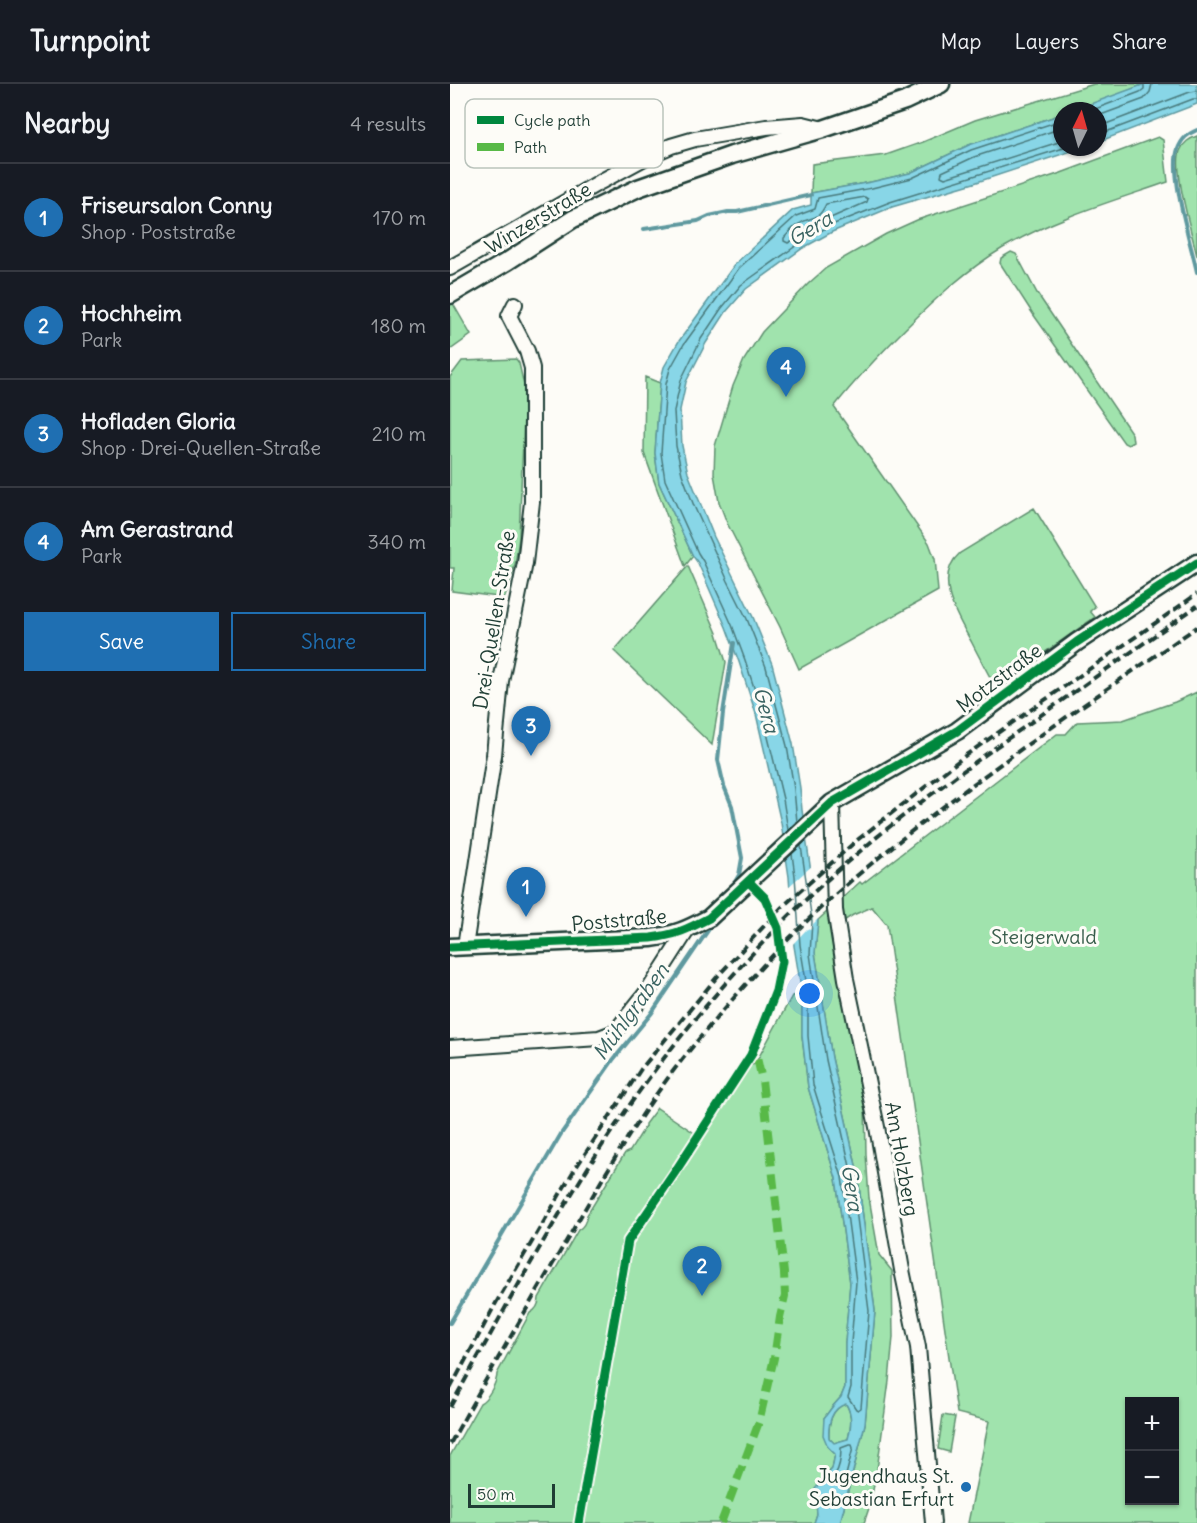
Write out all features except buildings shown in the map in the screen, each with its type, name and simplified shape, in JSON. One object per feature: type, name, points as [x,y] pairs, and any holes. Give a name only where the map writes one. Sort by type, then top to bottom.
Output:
[{"type":"street","name":"Winzerstraße","points":[[450,295],[573,219],[607,202],[732,155],[823,129],[905,101],[941,84]]},
{"type":"street","name":"Winzerstraße","points":[[663,149],[694,139],[766,127],[803,124],[823,129]]},
{"type":"street","name":"Winzerstraße","points":[[450,267],[626,168]]},
{"type":"street","name":"Drei-Quellen-Straße","points":[[458,947],[494,754],[501,681],[525,563],[532,502],[532,368],[527,351],[509,316],[515,304]]},
{"type":"street","name":"Motzstraße","points":[[819,816],[831,803],[957,731],[1077,642],[1197,563]]},
{"type":"street","name":"Am Holzberg","points":[[831,803],[835,910],[846,979],[877,1127],[918,1347],[933,1523]]},
{"type":"street","name":"Poststraße","points":[[458,947],[651,938],[671,935],[688,929],[710,918],[819,816]]},
{"type":"street","points":[[450,1048],[599,1038],[615,1032],[650,988],[688,929]]},
{"type":"green space","points":[[1094,84],[1145,84],[1100,102],[1053,102],[1053,117],[969,145],[910,173],[811,193],[812,164],[886,155],[975,120]]},
{"type":"green space","points":[[1197,136],[1197,256],[1181,187],[1179,160],[1183,145]]},
{"type":"green space","points":[[1158,137],[1163,140],[1168,182],[1063,219],[1022,237],[989,257],[951,285],[916,318],[868,367],[834,407],[929,543],[935,559],[938,591],[799,669],[727,523],[719,502],[714,474],[715,446],[733,386],[744,360],[762,332],[826,268],[886,234],[917,220]]},
{"type":"green space","points":[[1011,252],[1016,254],[1037,293],[1132,434],[1133,442],[1128,445],[1124,443],[1000,263],[1001,258]]},
{"type":"green space","points":[[452,302],[471,335],[450,350],[450,303]]},
{"type":"green space","points":[[516,359],[525,390],[519,538],[515,565],[505,597],[452,591],[454,568],[450,568],[450,377],[462,361]]},
{"type":"green space","points":[[645,377],[660,383],[655,453],[659,483],[693,556],[685,566],[644,453]]},
{"type":"green space","points":[[1034,508],[1095,607],[1090,611],[1095,617],[1025,666],[1022,663],[994,685],[960,622],[950,598],[948,574],[952,563],[960,553]]},
{"type":"green space","points":[[688,566],[717,633],[726,662],[712,745],[614,651]]},
{"type":"green space","name":"Steigerwald","points":[[1197,692],[1197,1523],[968,1523],[989,1421],[957,1413],[887,925],[872,907],[853,915],[831,929],[838,975],[865,1104],[869,1198],[879,1255],[892,1271],[893,1337],[877,1470],[870,1505],[864,1523],[840,1523],[865,1424],[875,1311],[857,1170],[832,1058],[815,953],[818,920],[860,882],[862,884],[1057,734],[1066,734],[1077,722],[1123,720]]},
{"type":"green space","points":[[802,994],[802,1036],[808,1087],[836,1178],[850,1283],[845,1343],[845,1387],[841,1397],[824,1418],[828,1447],[835,1454],[832,1469],[824,1477],[816,1502],[817,1514],[814,1523],[450,1523],[450,1456],[480,1403],[492,1390],[497,1374],[530,1313],[537,1307],[539,1298],[625,1153],[630,1151],[657,1108],[702,1138],[749,1066],[755,1064],[792,996]]},
{"type":"green space","points":[[846,1404],[851,1426],[848,1439],[834,1443],[829,1438],[832,1418],[837,1409]]},
{"type":"green space","points":[[943,1415],[955,1417],[949,1452],[938,1449]]},
{"type":"water","points":[[1145,84],[1197,84],[1197,104],[1107,139],[1107,102],[1096,102]]},
{"type":"water","name":"Gera","points":[[1053,117],[1053,156],[1056,156],[892,207],[832,232],[803,248],[746,289],[726,312],[706,343],[686,382],[680,410],[682,446],[688,473],[714,537],[753,617],[772,664],[793,744],[818,920],[815,953],[832,1058],[857,1170],[875,1311],[865,1424],[840,1523],[814,1523],[817,1514],[815,1489],[832,1469],[835,1454],[828,1447],[823,1435],[824,1418],[841,1397],[845,1387],[845,1343],[850,1283],[836,1178],[808,1087],[802,1036],[802,994],[794,946],[789,877],[781,823],[756,714],[726,627],[659,483],[655,453],[660,383],[664,367],[679,341],[735,264],[793,210],[811,205],[811,193],[910,173],[969,145]],"holes":[[[846,1404],[850,1412],[848,1439],[834,1443],[829,1438],[829,1427],[834,1413]]]},
{"type":"pier","points":[[813,865],[820,917],[810,930],[807,929],[791,946],[787,888]]},
{"type":"waterway","points":[[1197,130],[1181,142],[1176,160],[1178,191],[1197,272]]},
{"type":"waterway","points":[[644,229],[698,221],[709,216],[811,195]]},
{"type":"waterway","name":"Mühlgraben","points":[[732,887],[739,875],[742,858],[732,806],[724,786],[718,760],[734,643]]},
{"type":"waterway","name":"Mühlgraben","points":[[450,1323],[561,1134],[613,1060],[651,1014],[713,923]]},
{"type":"railway","points":[[450,1389],[496,1303],[573,1172],[641,1069],[717,977],[781,908],[856,841],[966,755],[1197,594]]},
{"type":"railway","points":[[450,1407],[560,1213],[620,1119],[687,1029],[747,960],[813,893],[858,853],[943,785],[1197,606]]},
{"type":"railway","points":[[450,1444],[608,1169],[635,1127],[677,1066],[764,965],[834,895],[900,841],[1025,746],[1197,627]]},
{"type":"marked path","points":[[721,1523],[759,1422],[785,1296],[762,1080],[755,1049]]},
{"type":"cycle path","points":[[450,947],[651,938],[675,933],[702,922],[832,803],[957,731],[1077,642],[1197,563]]},
{"type":"cycle path","points":[[579,1523],[628,1241],[751,1055],[776,991],[782,961],[778,928],[765,898],[749,882]]},
{"type":"place","name":"Am Gerastrand","points":[[786,397]]},
{"type":"place","name":"Hofladen Gloria","points":[[531,756]]},
{"type":"place","name":"Friseursalon Conny","points":[[526,917]]},
{"type":"place","name":"Hochheim","points":[[702,1296]]},
{"type":"place","name":"Jugendhaus St. Sebastian Erfurt","points":[[966,1487]]}]
